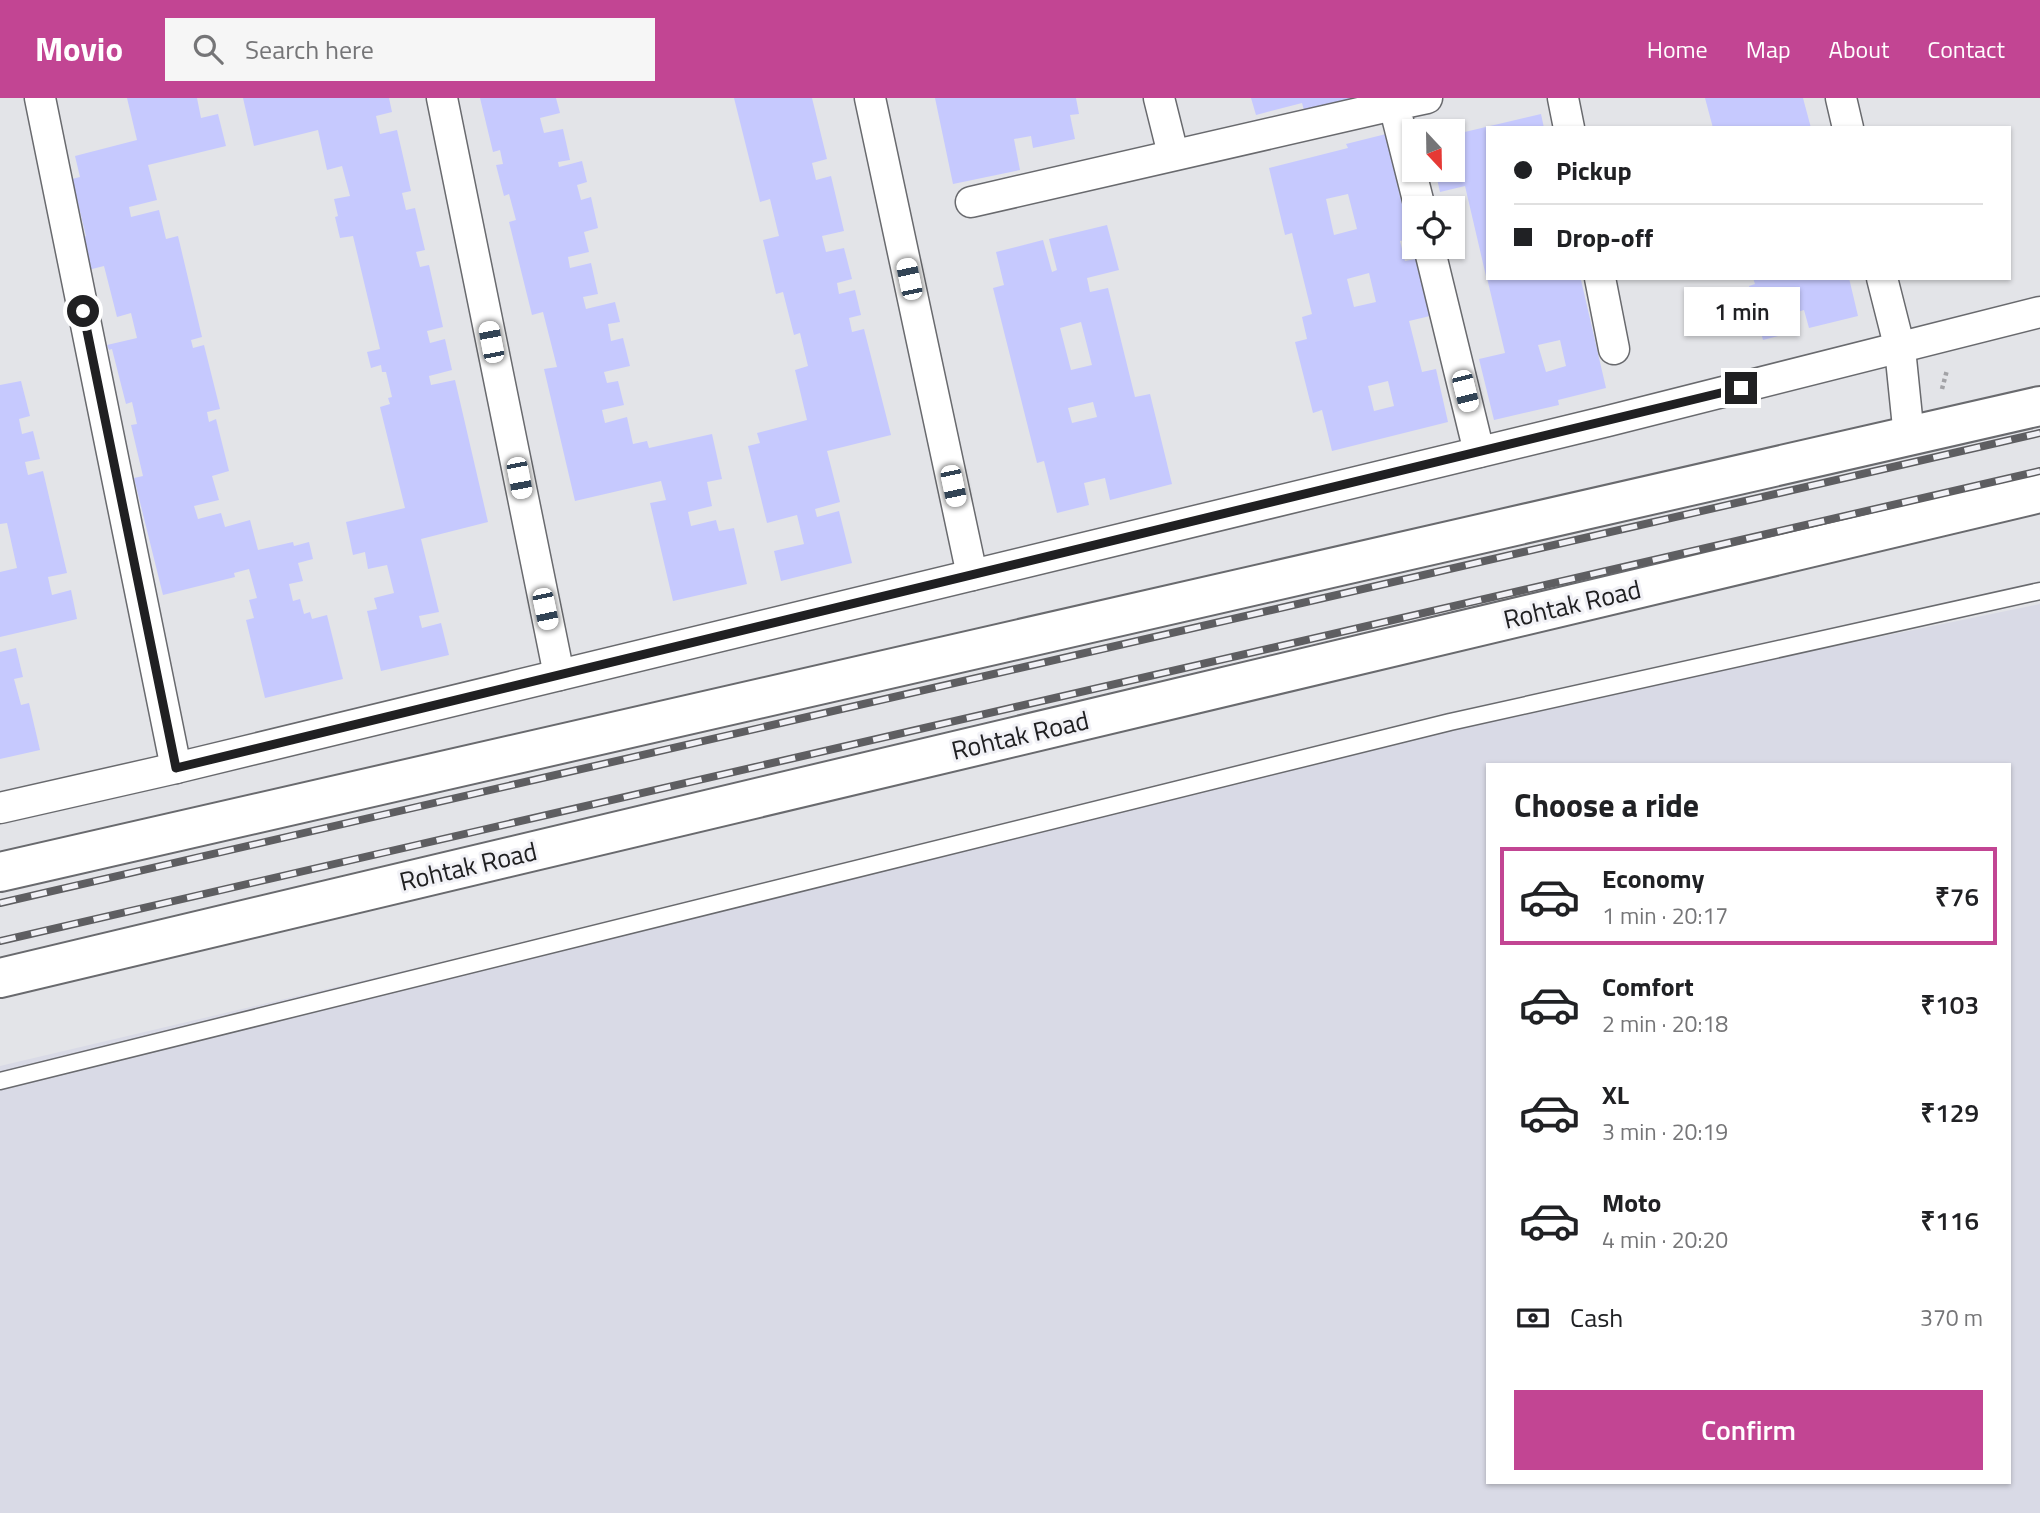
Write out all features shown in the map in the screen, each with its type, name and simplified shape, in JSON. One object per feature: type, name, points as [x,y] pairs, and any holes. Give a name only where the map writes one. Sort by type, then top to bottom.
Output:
[{"type":"main road","points":[[0,872],[2040,406]]},
{"type":"main road","name":"Rohtak Road","points":[[0,978],[2040,493]]},
{"type":"street","points":[[40,98],[176,768]]},
{"type":"street","points":[[442,98],[559,675]]},
{"type":"street","points":[[870,98],[972,575]]},
{"type":"street","points":[[1159,98],[1173,154]]},
{"type":"street","points":[[971,202],[1393,101],[1427,98]]},
{"type":"street","points":[[1563,98],[1569,126]]},
{"type":"street","points":[[1841,98],[1847,126]]},
{"type":"street","points":[[1393,101],[1417,196]]},
{"type":"street","points":[[1432,259],[1479,452]]},
{"type":"street","points":[[1600,280],[1614,349]]},
{"type":"street","points":[[1883,280],[1900,349],[1909,437]]},
{"type":"street","points":[[0,808],[176,768],[1479,452],[2040,312]]},
{"type":"lane","points":[[0,1081],[1450,722],[2040,591]]},
{"type":"shaded area","points":[[2040,604],[2040,1513],[0,1513],[0,1066],[1449,725]]},
{"type":"building","points":[[127,98],[197,98],[201,118],[218,114],[226,146],[148,165],[157,200],[129,207],[131,217],[159,210],[166,239],[178,236],[202,337],[191,340],[193,348],[204,345],[220,409],[207,412],[209,422],[216,419],[229,471],[212,476],[219,500],[194,506],[198,519],[221,513],[225,527],[250,520],[258,550],[293,542],[294,546],[309,542],[313,559],[298,563],[303,581],[289,584],[293,601],[300,599],[304,614],[310,612],[312,619],[327,615],[343,679],[265,698],[246,620],[254,618],[249,600],[257,598],[249,569],[234,573],[235,577],[163,595],[134,478],[143,476],[131,425],[137,424],[132,402],[126,404],[112,349],[109,350],[107,345],[137,338],[131,313],[117,317],[104,266],[84,271],[75,239],[86,236],[72,179],[80,177],[75,156],[137,140]]},
{"type":"building","points":[[243,98],[389,98],[392,112],[376,116],[380,134],[397,130],[411,191],[402,193],[406,210],[415,208],[425,250],[416,252],[420,267],[429,265],[443,327],[427,331],[430,343],[445,339],[452,370],[429,376],[431,385],[455,380],[488,522],[421,539],[439,612],[419,616],[422,628],[441,623],[449,655],[381,671],[367,611],[377,609],[374,598],[394,593],[387,565],[368,569],[365,552],[353,555],[346,522],[405,508],[380,407],[390,404],[388,398],[392,397],[386,372],[382,372],[381,365],[371,368],[367,352],[380,349],[353,236],[340,238],[335,217],[338,216],[334,199],[350,196],[342,166],[327,170],[318,130],[254,146]]},
{"type":"building","points":[[480,98],[556,98],[560,113],[540,118],[544,133],[563,129],[570,160],[558,162],[559,167],[582,161],[587,182],[577,185],[581,200],[591,197],[598,228],[584,232],[589,252],[568,257],[570,268],[591,263],[598,294],[583,297],[586,309],[615,302],[620,322],[608,324],[611,341],[623,338],[630,366],[604,372],[607,383],[618,381],[624,405],[602,410],[605,423],[627,417],[633,444],[647,441],[649,448],[712,434],[722,479],[707,482],[712,506],[688,512],[691,526],[716,520],[719,531],[734,528],[747,584],[673,601],[650,503],[666,500],[661,481],[575,501],[544,369],[557,367],[543,312],[532,315],[509,222],[516,220],[509,194],[504,196],[496,165],[503,164],[500,150],[493,152]]},
{"type":"building","points":[[734,98],[812,98],[827,159],[812,163],[816,180],[831,176],[844,231],[822,236],[826,252],[844,248],[852,279],[837,283],[839,294],[855,290],[861,315],[849,318],[852,332],[864,329],[891,435],[827,451],[840,502],[815,509],[817,517],[839,511],[852,563],[781,581],[774,551],[804,544],[797,515],[767,523],[748,446],[760,443],[757,433],[807,420],[795,370],[808,366],[800,333],[794,335],[783,292],[776,294],[763,240],[779,236],[770,199],[760,202]]},
{"type":"building","points":[[935,98],[1076,98],[1079,114],[1070,115],[1075,139],[1033,148],[1031,136],[1014,139],[1020,170],[953,184]]},
{"type":"building","points":[[1251,98],[1352,98],[1353,102],[1305,114],[1302,103],[1256,115]]},
{"type":"building","points":[[1705,98],[1803,98],[1810,126],[1712,126]]},
{"type":"building","points":[[1541,114],[1544,126],[1490,126]]},
{"type":"building","points":[[1486,127],[1486,276],[1465,186],[1440,192],[1438,182],[1465,182],[1465,132]]},
{"type":"building","points":[[1386,134],[1402,204],[1402,259],[1416,259],[1430,316],[1409,321],[1422,372],[1436,369],[1448,422],[1332,451],[1322,410],[1313,413],[1295,342],[1307,339],[1302,317],[1312,314],[1292,233],[1285,235],[1269,168],[1348,148],[1346,144]],"holes":[[[1348,194],[1357,229],[1334,235],[1326,199]],[[1369,273],[1376,302],[1354,307],[1347,279]],[[1388,381],[1394,406],[1374,411],[1368,386]]]},
{"type":"building","points":[[1107,225],[1119,270],[1087,278],[1090,292],[1108,288],[1135,397],[1150,394],[1172,484],[1110,500],[1105,478],[1084,483],[1089,505],[1057,513],[1044,461],[1037,463],[993,288],[1004,285],[996,252],[1043,240],[1052,272],[1057,270],[1049,239]],"holes":[[[1081,322],[1092,365],[1071,370],[1060,328]],[[1093,402],[1097,417],[1072,423],[1068,408]]]},
{"type":"building","points":[[1487,280],[1581,280],[1606,388],[1558,400],[1559,405],[1494,420],[1479,359],[1505,353]],"holes":[[[1560,340],[1566,366],[1546,372],[1538,345]]]},
{"type":"building","points":[[1754,280],[1849,280],[1858,316],[1809,328],[1804,310],[1790,314],[1794,332],[1763,340],[1749,286],[1755,284]]},
{"type":"building","points":[[21,381],[30,416],[19,419],[22,434],[33,431],[40,459],[25,462],[28,475],[43,471],[67,573],[48,577],[52,595],[71,590],[77,619],[0,637],[0,572],[17,568],[7,523],[0,524],[0,385]]},
{"type":"building","points":[[16,648],[23,677],[14,679],[21,705],[29,703],[40,750],[0,759],[0,652]]},
{"type":"railway","points":[[0,903],[2040,433]]},
{"type":"railway","points":[[0,941],[2040,471]]},
{"type":"route","points":[[83,311],[176,768],[1741,388]]}]
